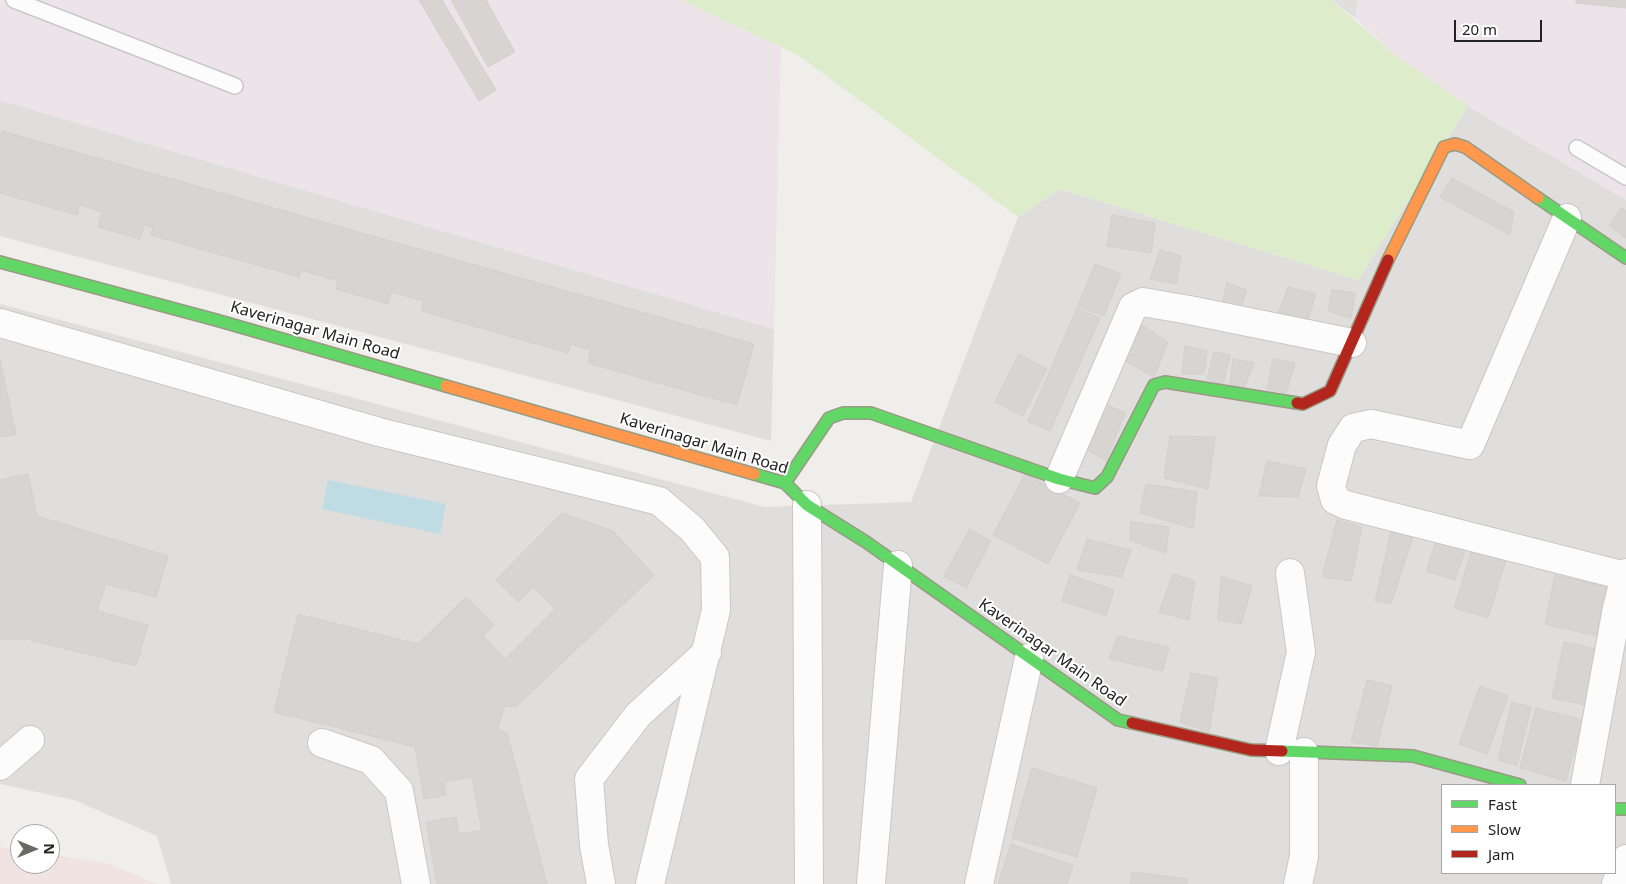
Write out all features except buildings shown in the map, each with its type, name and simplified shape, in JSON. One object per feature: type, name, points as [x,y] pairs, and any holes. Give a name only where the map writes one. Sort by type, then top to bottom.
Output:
[{"type":"street","points":[[785,483],[829,418],[843,413],[871,413],[1059,479],[1095,488],[1107,477],[1154,385],[1165,382],[1302,404],[1330,390],[1383,269],[1444,147],[1455,144],[1465,147],[1626,258]]},
{"type":"street","points":[[1567,218],[1470,445],[1371,424],[1352,428],[1342,445],[1331,486],[1335,500],[1346,505],[1626,574],[1617,608],[1585,784]]},
{"type":"street","name":"Kaverinagar Main Road","points":[[0,262],[216,320],[785,483],[807,505],[898,565],[1118,720],[1251,750],[1413,756],[1516,784]]},
{"type":"street","points":[[1059,479],[1133,307],[1143,302],[1352,343]]},
{"type":"street","points":[[0,323],[379,432],[659,501],[692,529],[715,557],[716,610],[650,884]]},
{"type":"street","points":[[807,505],[809,884]]},
{"type":"street","points":[[871,884],[898,565]]},
{"type":"street","points":[[1290,573],[1301,652],[1292,751],[1304,856],[1298,884]]},
{"type":"street","points":[[601,884],[594,845],[590,779],[638,715],[707,652]]},
{"type":"street","points":[[978,884],[1029,658]]},
{"type":"street","points":[[0,766],[30,740]]},
{"type":"street","points":[[322,743],[370,760],[399,791],[416,884]]},
{"type":"street","points":[[1616,884],[1626,859]]},
{"type":"lane","points":[[14,0],[235,86]]},
{"type":"lane","points":[[1577,148],[1626,177]]},
{"type":"shaded area","points":[[0,0],[680,0],[781,47],[774,329],[0,100]]},
{"type":"shaded area","points":[[1331,0],[1358,0],[1355,18]]},
{"type":"shaded area","points":[[1358,0],[1626,0],[1626,200],[1468,106],[1395,55],[1355,18]]},
{"type":"shaded area","points":[[0,100],[774,329],[771,441],[0,236]]},
{"type":"shaded area","points":[[1468,106],[1626,200],[1626,884],[171,884],[157,836],[74,800],[0,784],[0,304],[765,507],[911,502],[1018,217],[1060,189],[1358,280]]},
{"type":"shaded area","points":[[0,847],[10,848],[10,874],[60,874],[60,856],[107,863],[157,884],[0,884]]},
{"type":"green space","points":[[680,0],[1331,0],[1395,55],[1468,106],[1358,280],[1060,189],[1018,217],[798,55]]},
{"type":"water","points":[[328,480],[446,504],[440,534],[322,509]]},
{"type":"traffic: fast","points":[[1538,198],[1626,258]]},
{"type":"traffic: fast","points":[[0,262],[216,320],[446,386]]},
{"type":"traffic: fast","points":[[785,483],[829,418],[843,413],[871,413],[1059,479],[1095,488],[1107,477],[1154,385],[1165,382],[1297,403]]},
{"type":"traffic: fast","points":[[754,474],[785,483],[807,505],[866,542],[1118,720],[1132,723]]},
{"type":"traffic: fast","points":[[1282,751],[1413,756],[1516,784]]},
{"type":"traffic: fast","points":[[1616,809],[1626,809]]},
{"type":"traffic: slow","points":[[1388,260],[1444,147],[1455,144],[1465,147],[1538,198]]},
{"type":"traffic: slow","points":[[446,386],[754,474]]},
{"type":"traffic: jam","points":[[1297,403],[1303,404],[1330,391],[1388,260]]},
{"type":"traffic: jam","points":[[1132,723],[1251,750],[1282,751]]}]
